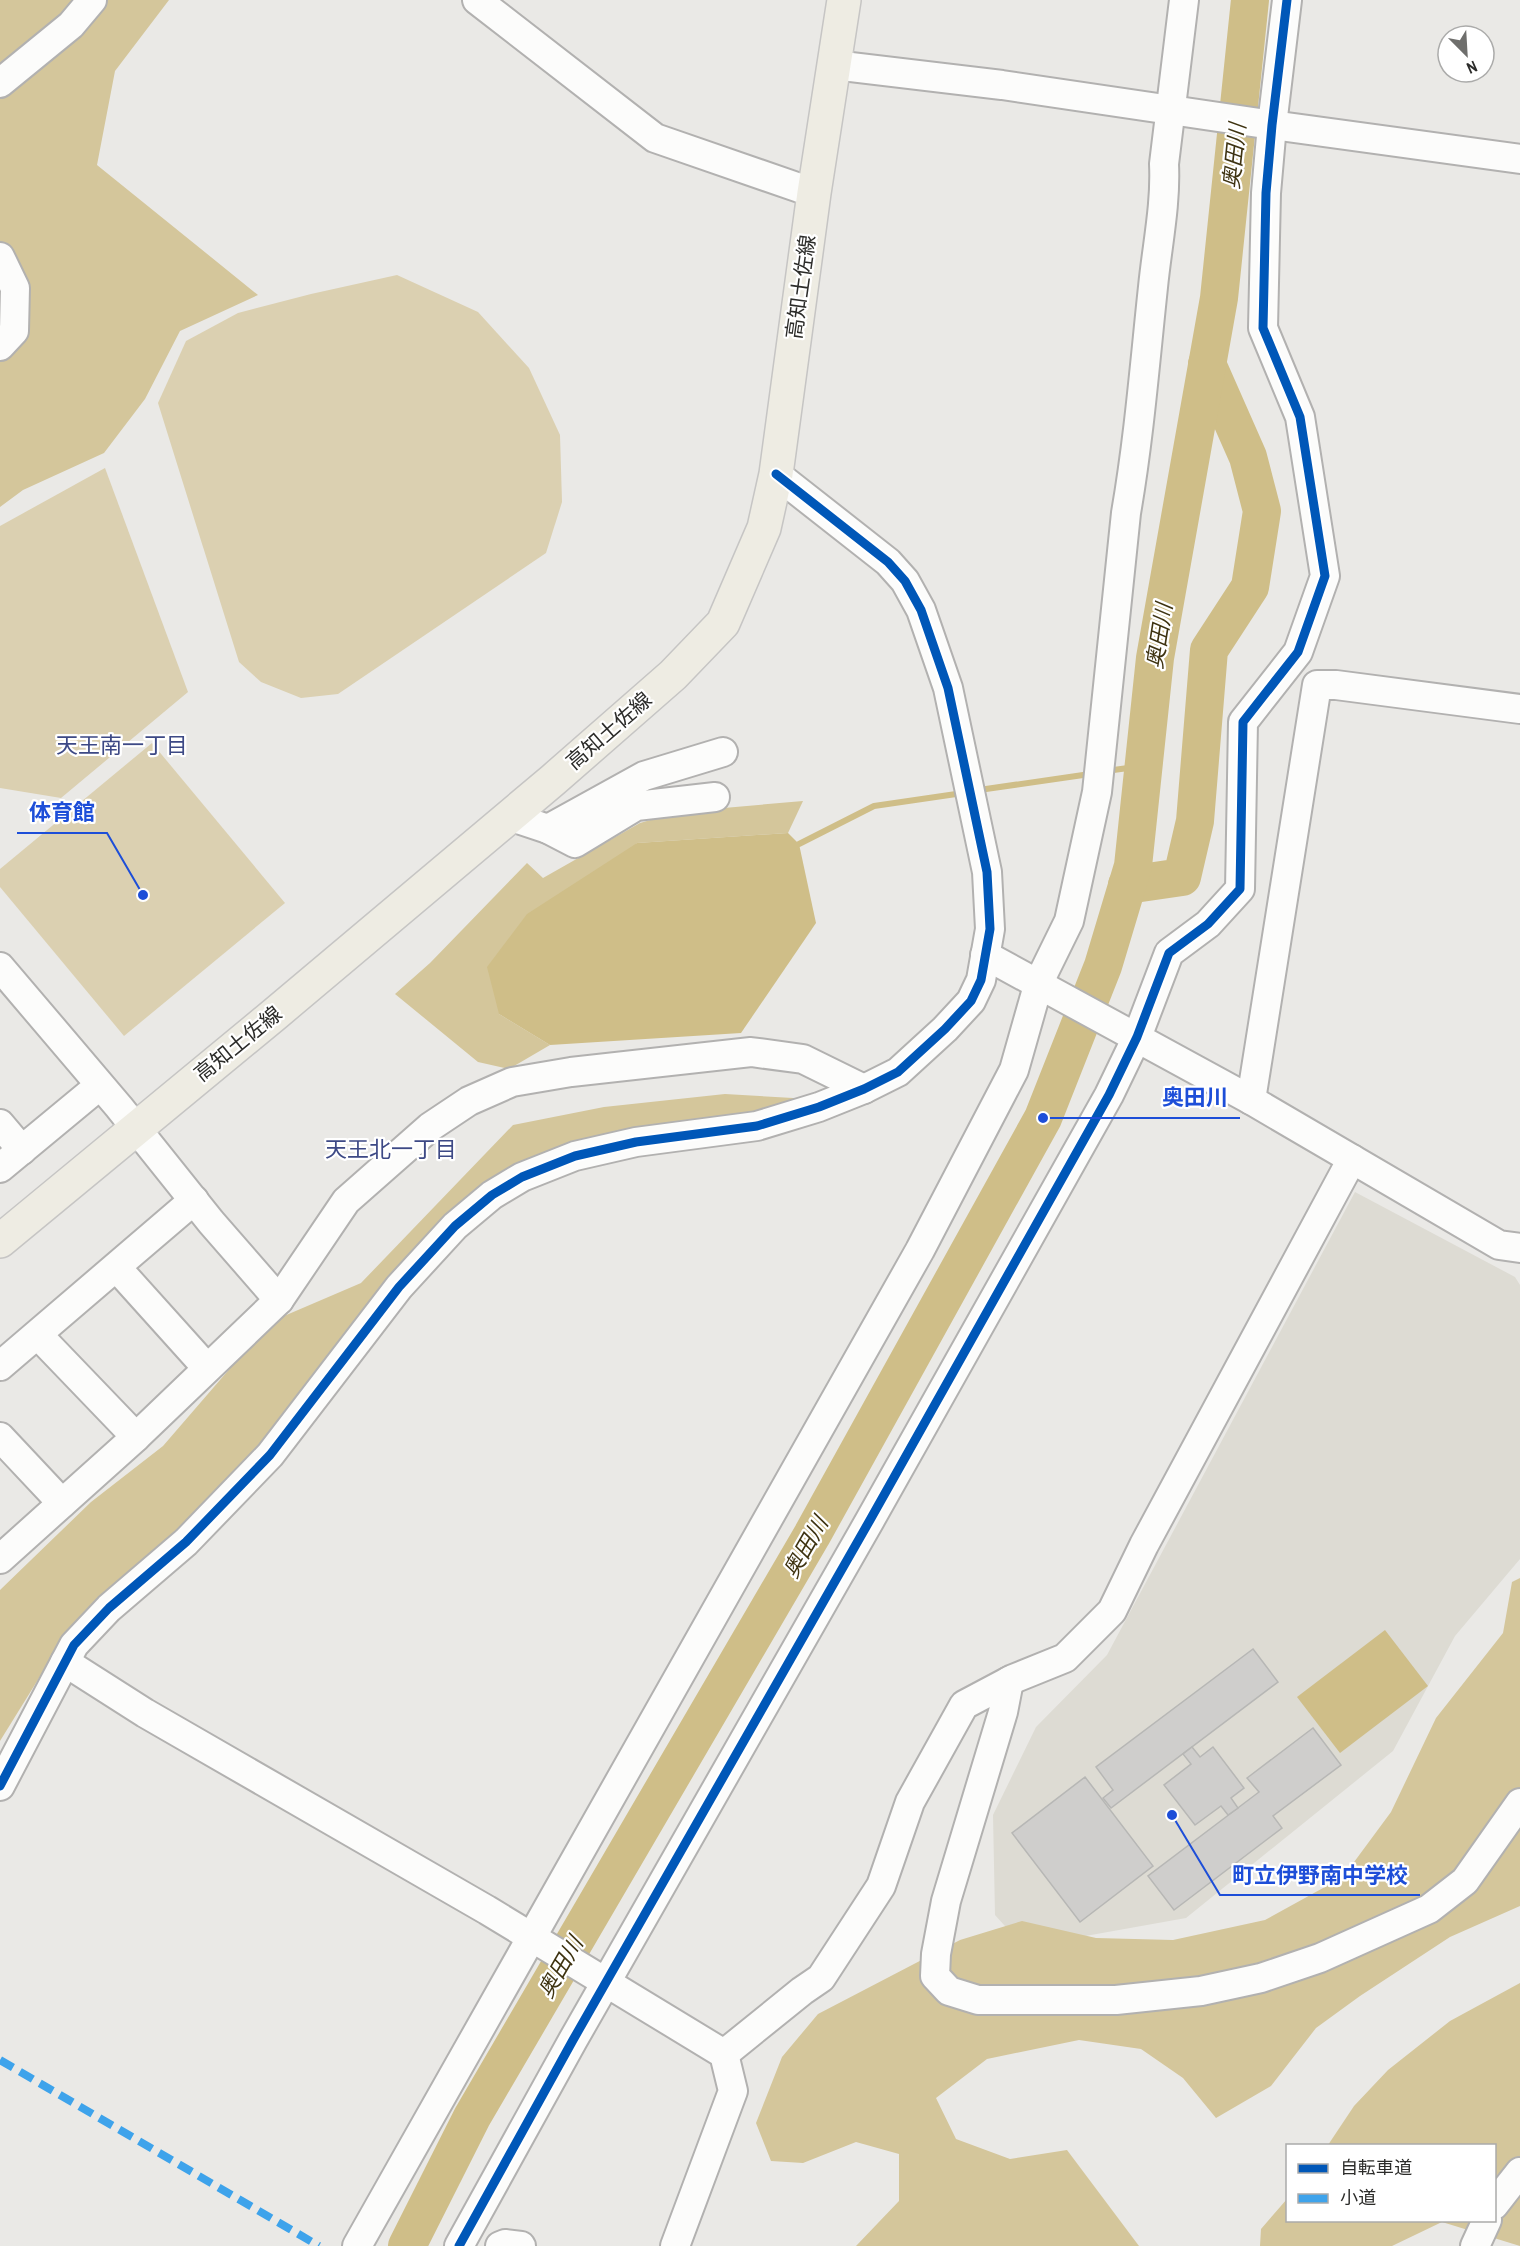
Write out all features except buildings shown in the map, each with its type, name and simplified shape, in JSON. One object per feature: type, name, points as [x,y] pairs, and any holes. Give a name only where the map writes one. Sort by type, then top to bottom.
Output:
[{"type":"main road","name":"高知土佐線","points":[[0,1241],[509,816],[673,675],[723,623],[764,528],[776,474],[814,193],[844,0]]},
{"type":"street","points":[[0,83],[71,25],[92,0]]},
{"type":"street","points":[[477,0],[655,138],[814,193]]},
{"type":"street","points":[[357,2246],[920,1250],[1014,1070],[1049,988],[1069,921],[1097,792],[1126,513],[1134,469],[1157,244],[1165,191],[1164,164],[1170,109],[1184,0]]},
{"type":"street","points":[[459,2246],[605,1983],[882,1499],[1108,1095],[1137,1037],[1169,953],[1208,924],[1240,889],[1243,722],[1298,652],[1325,576],[1300,417],[1263,328],[1266,193],[1287,0]]},
{"type":"street","points":[[834,65],[1002,85],[1520,159]]},
{"type":"street","points":[[0,257],[15,288],[14,330],[0,346]]},
{"type":"street","points":[[0,1786],[74,1645],[109,1608],[186,1542],[270,1455],[399,1287],[455,1226],[492,1195],[522,1177],[574,1156],[636,1142],[757,1126],[819,1107],[864,1089],[898,1072],[952,1022],[971,1001],[981,980],[990,929],[987,872],[948,687],[921,609],[904,581],[888,562],[776,474]]},
{"type":"street","points":[[1251,1100],[1317,685],[1336,685],[1520,709]]},
{"type":"street","points":[[548,829],[644,776],[723,752]]},
{"type":"street","points":[[509,816],[548,829],[575,843],[636,806],[714,797]]},
{"type":"street","points":[[986,955],[1251,1100],[1499,1245],[1520,1248]]},
{"type":"street","points":[[0,967],[279,1300]]},
{"type":"street","points":[[0,1559],[136,1437],[279,1300],[346,1201],[430,1127],[469,1101],[512,1082],[571,1072],[752,1052],[803,1059],[864,1089]]},
{"type":"street","points":[[0,1168],[99,1086]]},
{"type":"street","points":[[0,1124],[22,1150]]},
{"type":"street","points":[[724,2054],[821,1978],[881,1886],[910,1802],[964,1705],[1009,1681],[1065,1658],[1112,1611],[1150,1534],[1352,1159]]},
{"type":"street","points":[[0,1366],[194,1200]]},
{"type":"street","points":[[117,1268],[207,1368]]},
{"type":"street","points":[[38,1335],[136,1437]]},
{"type":"street","points":[[0,1437],[62,1503]]},
{"type":"street","points":[[65,1662],[145,1713],[531,1937],[724,2054],[733,2091],[675,2246]]},
{"type":"street","points":[[1009,1681],[1003,1712],[946,1901],[936,1954],[935,1976],[948,1991],[978,2000],[1116,2000],[1201,1991],[1261,1978],[1320,1958],[1429,1909],[1465,1881],[1520,1803]]},
{"type":"street","points":[[1496,2202],[1520,2172]]},
{"type":"street","points":[[1475,2246],[1486,2222]]},
{"type":"street","points":[[500,2246],[505,2244],[521,2246]]},
{"type":"shaded area","points":[[0,0],[169,0],[115,71],[97,165],[258,295],[180,331],[145,399],[104,453],[23,490],[0,507]]},
{"type":"shaded area","points":[[397,275],[478,312],[529,368],[560,435],[562,502],[546,553],[338,694],[301,698],[261,682],[239,662],[158,403],[186,341],[238,313]]},
{"type":"shaded area","points":[[105,468],[188,692],[61,798],[0,788],[0,526]]},
{"type":"shaded area","points":[[152,743],[285,903],[124,1036],[0,887],[0,869]]},
{"type":"shaded area","points":[[803,801],[788,833],[637,843],[499,1014],[550,1045],[509,1069],[478,1062],[395,994],[430,963],[527,863],[543,878],[640,823],[678,812]]},
{"type":"shaded area","points":[[788,833],[799,844],[816,923],[741,1033],[550,1045],[499,1014],[487,967],[527,914],[637,843]]},
{"type":"shaded area","points":[[725,1094],[846,1101],[533,1168],[446,1257],[282,1445],[146,1584],[44,1670],[0,1741],[0,1590],[91,1502],[163,1446],[270,1322],[361,1283],[513,1125],[604,1107]]},
{"type":"shaded area","points":[[1355,1192],[1515,1277],[1520,1285],[1520,1559],[1455,1636],[1393,1751],[1186,1918],[1024,1947],[995,1915],[993,1815],[1036,1727],[1107,1655]]},
{"type":"shaded area","points":[[1520,1578],[1520,1906],[1450,1937],[1360,1996],[1316,2028],[1271,2086],[1216,2118],[1183,2078],[1141,2049],[1079,2040],[987,2059],[936,2098],[956,2139],[1010,2159],[1067,2150],[1139,2246],[856,2246],[899,2201],[899,2154],[856,2142],[803,2163],[771,2161],[756,2123],[782,2057],[818,2014],[960,1940],[1022,1921],[1096,1938],[1173,1940],[1265,1920],[1343,1877],[1391,1812],[1436,1718],[1503,1633],[1512,1582]]},
{"type":"shaded area","points":[[1385,1630],[1428,1686],[1340,1753],[1297,1697]]},
{"type":"shaded area","points":[[1520,1983],[1520,2246],[1442,2222],[1496,2222],[1496,2144],[1329,2144],[1354,2106],[1388,2070],[1450,2021]]},
{"type":"shaded area","points":[[1286,2200],[1286,2222],[1442,2222],[1392,2246],[1260,2246],[1261,2229]]},
{"type":"waterway","name":"奥田川","points":[[407,2246],[472,2117],[812,1535],[1043,1118],[1103,966],[1133,866],[1155,658],[1219,298],[1250,0]]},
{"type":"waterway","points":[[1127,885],[1182,877],[1195,821],[1209,650],[1250,587],[1262,511],[1248,457],[1207,364]]},
{"type":"waterway","points":[[1106,771],[1143,766]]},
{"type":"waterway","points":[[979,790],[1090,774]]},
{"type":"waterway","points":[[799,844],[874,806],[963,793]]},
{"type":"marked path","points":[[0,2060],[319,2246]]},
{"type":"cycle path","points":[[459,2246],[573,2040],[1109,1095],[1137,1037],[1169,953],[1208,924],[1240,889],[1243,722],[1298,652],[1325,576],[1300,417],[1263,328],[1266,193],[1287,0]]},
{"type":"cycle path","points":[[0,1786],[74,1645],[109,1608],[186,1542],[270,1455],[399,1287],[455,1226],[492,1195],[522,1177],[575,1156],[636,1142],[757,1126],[819,1107],[864,1089],[898,1072],[945,1029],[971,1001],[981,980],[990,929],[987,872],[948,688],[921,610],[905,581],[888,562],[776,474]]},
{"type":"place","name":"体育館","points":[[143,895]]},
{"type":"place","name":"奥田川","points":[[1043,1118]]},
{"type":"place","name":"町立伊野南中学校","points":[[1172,1815]]},
{"type":"district","name":"天王南一丁目","points":[[122,745]]},
{"type":"district","name":"天王北一丁目","points":[[391,1149]]}]
